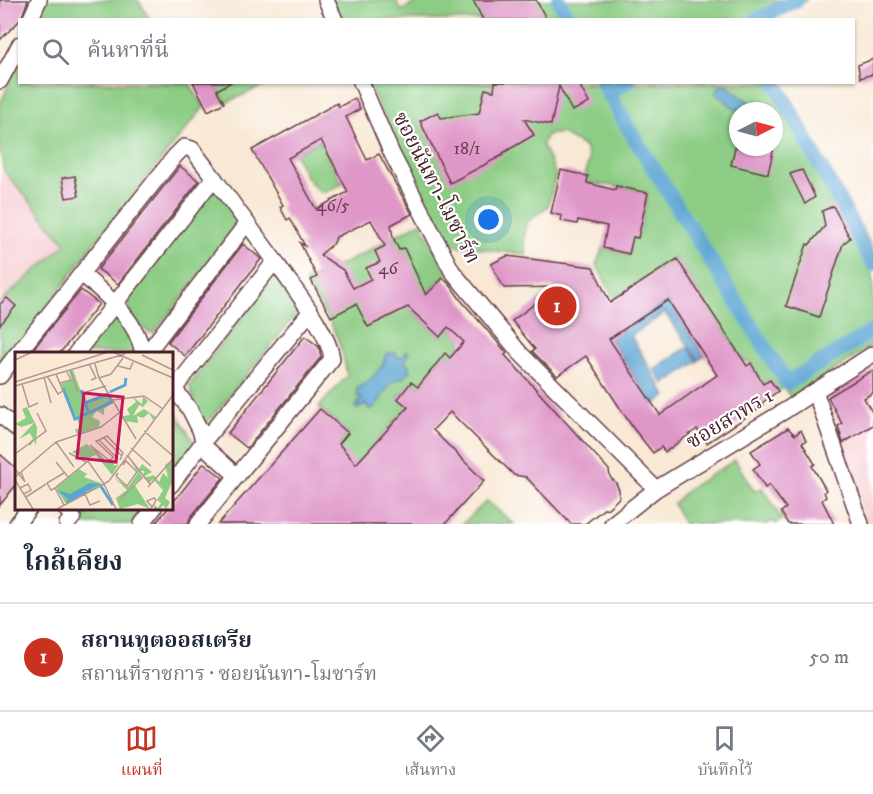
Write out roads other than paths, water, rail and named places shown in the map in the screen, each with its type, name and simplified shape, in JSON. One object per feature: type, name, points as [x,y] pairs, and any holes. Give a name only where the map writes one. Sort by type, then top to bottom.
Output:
[{"type":"street","points":[[31,18],[39,0]]},
{"type":"street","points":[[326,0],[334,18]]},
{"type":"street","points":[[0,81],[18,48]]},
{"type":"street","name":"ซอยนันทา-โมซาร์ท","points":[[362,84],[392,154],[452,271],[520,353],[656,489]]},
{"type":"street","points":[[19,352],[175,156],[184,147],[192,148],[310,312],[331,348],[332,359],[198,524]]},
{"type":"street","points":[[77,352],[214,178]]},
{"type":"street","points":[[146,352],[247,223]]},
{"type":"street","points":[[237,476],[205,447],[190,410],[172,388],[275,261]]},
{"type":"street","points":[[82,274],[115,303],[140,337],[145,352]]},
{"type":"street","points":[[172,484],[203,442],[310,312]]},
{"type":"street","name":"ซอยสาทร 1","points":[[612,524],[656,489],[873,354]]},
{"type":"street","points":[[0,376],[15,357]]},
{"type":"street","points":[[815,391],[861,524]]},
{"type":"street","points":[[0,416],[15,427]]},
{"type":"street","points":[[17,524],[28,509]]},
{"type":"street","points":[[142,524],[153,509]]},
{"type":"water","points":[[722,84],[748,102],[729,102],[729,104],[715,93]]},
{"type":"water","points":[[668,300],[704,356],[699,360],[665,313],[631,336],[666,396],[653,405],[610,339]]},
{"type":"water","points":[[688,347],[698,361],[664,384],[654,369]]},
{"type":"water","points":[[406,351],[409,355],[405,363],[408,364],[410,370],[403,378],[389,386],[372,409],[369,409],[366,404],[357,409],[355,407],[362,398],[357,396],[357,389],[372,378],[383,365],[388,353],[396,353],[398,358],[404,356]]},
{"type":"waterway","points":[[559,0],[568,18]]},
{"type":"waterway","points":[[761,18],[797,0]]},
{"type":"waterway","points":[[603,84],[787,383],[873,331]]},
{"type":"waterway","points":[[608,92],[624,84]]},
{"type":"waterway","points":[[776,84],[873,264]]},
{"type":"place","name":"สถานทูตออสเตรีย","points":[[557,306]]}]
